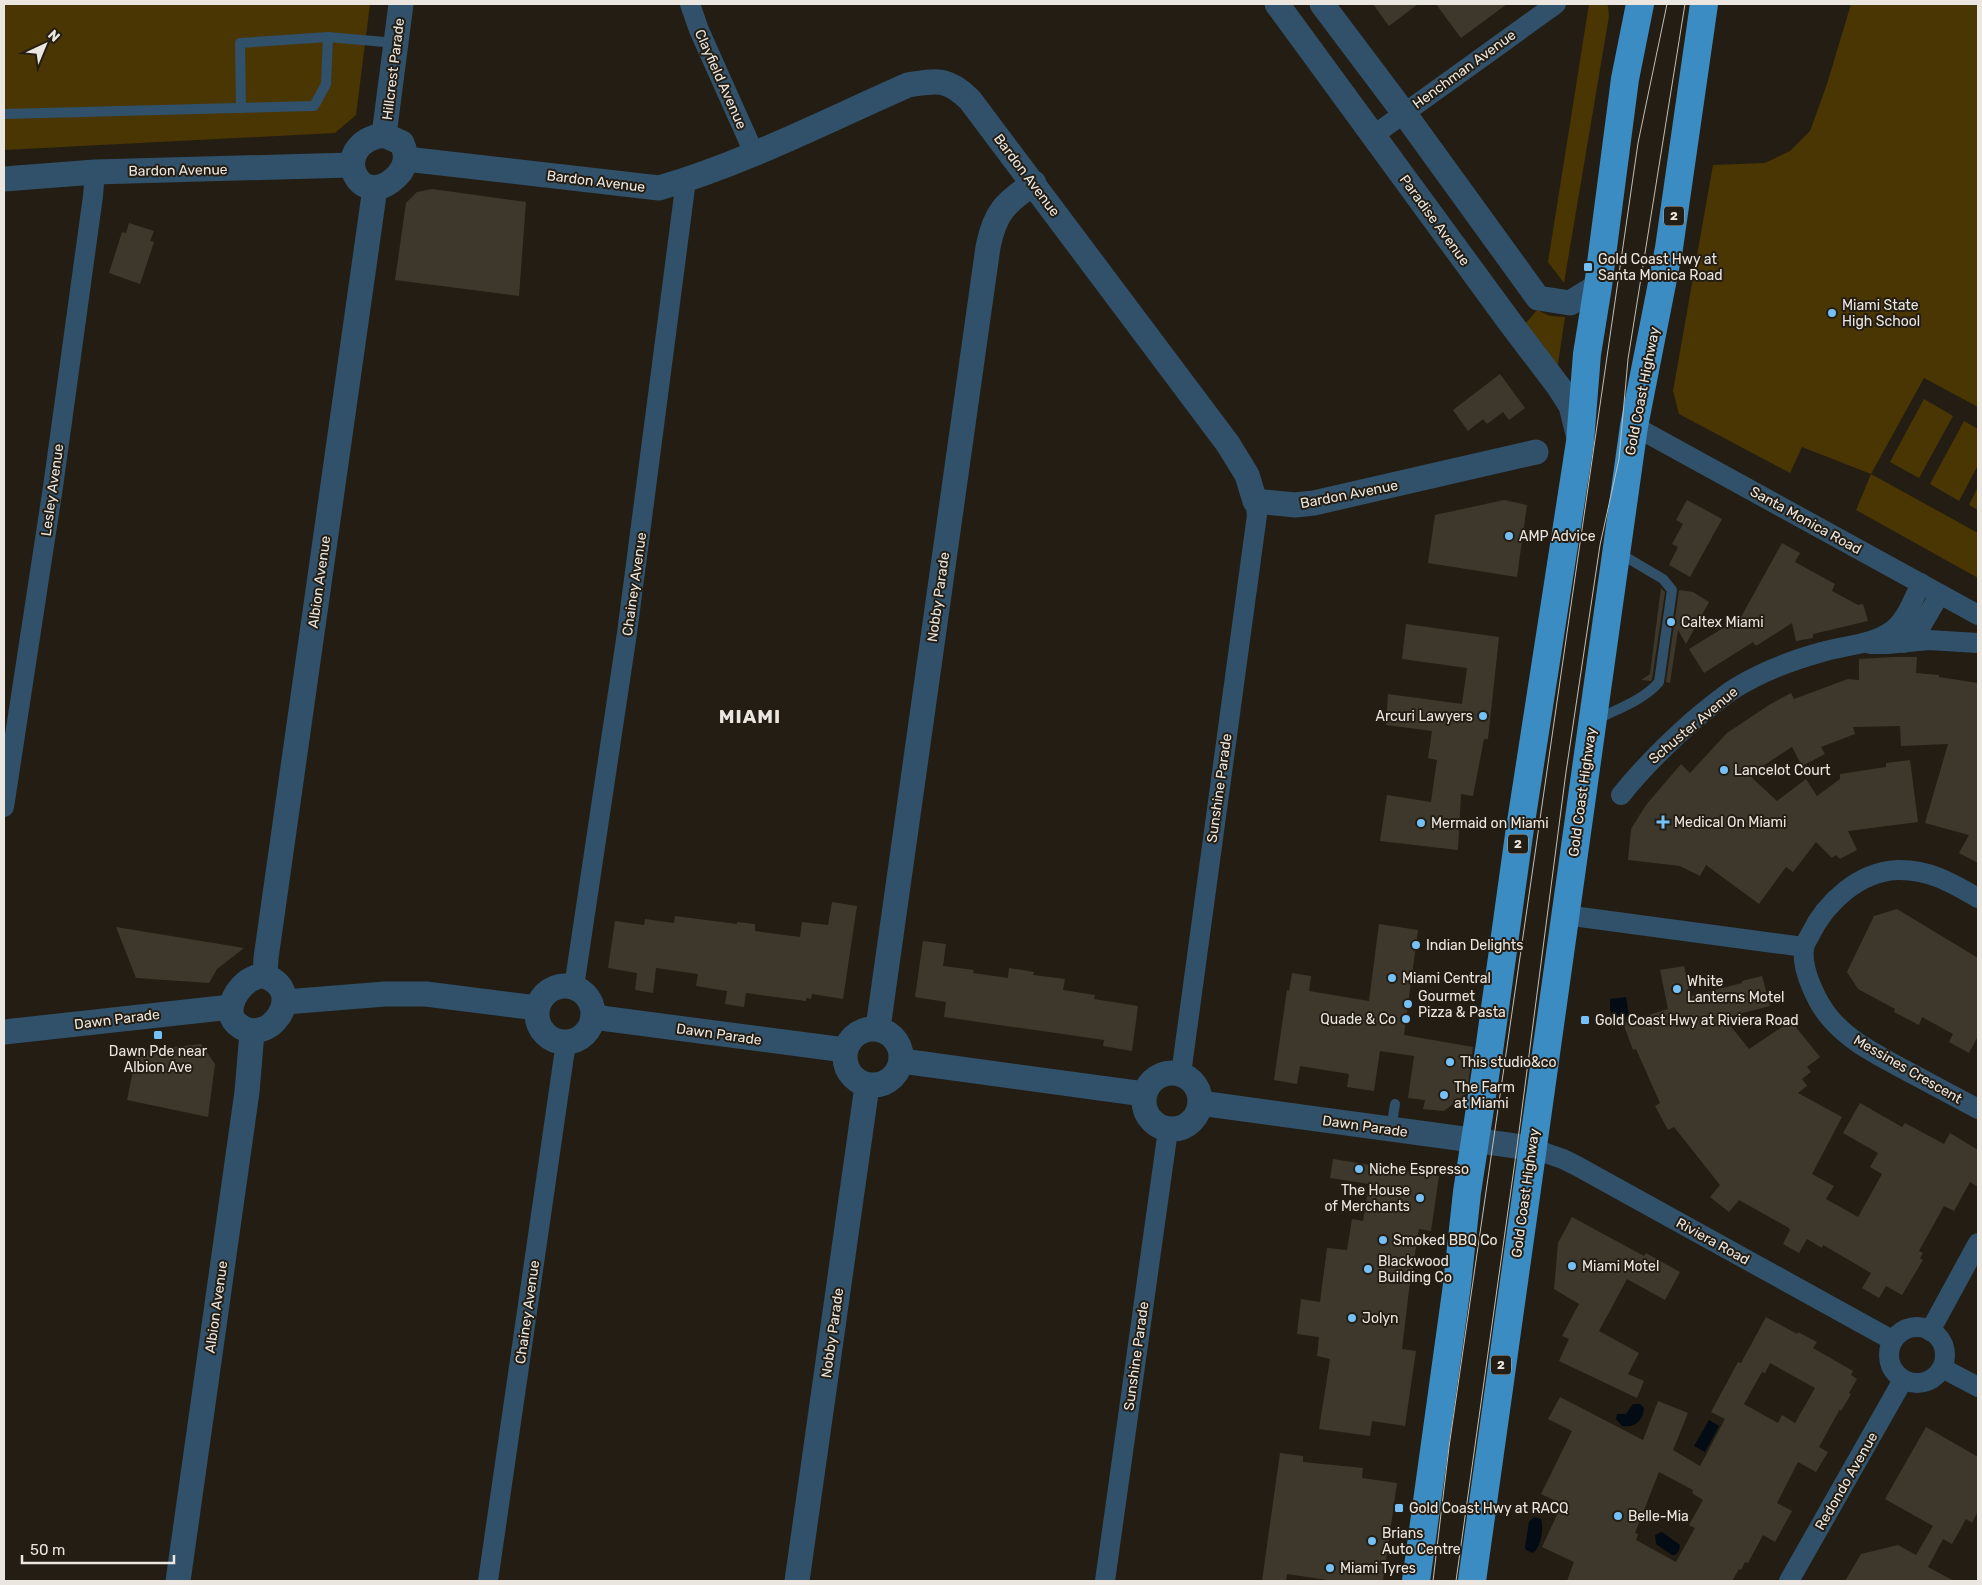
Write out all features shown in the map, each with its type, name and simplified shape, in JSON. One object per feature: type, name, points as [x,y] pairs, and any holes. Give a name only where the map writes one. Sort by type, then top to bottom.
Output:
[{"type":"highway","name":"2","points":[[1416,1581],[1475,1141],[1520,826],[1580,442],[1587,354],[1598,286],[1625,79],[1640,4]]},
{"type":"highway","name":"Gold Coast Highway","points":[[1472,1581],[1531,1148],[1634,426],[1669,248],[1704,4]]},
{"type":"street","name":"Hillcrest Parade","points":[[384,135],[401,4]]},
{"type":"street","name":"Clayfield Avenue","points":[[690,4],[699,30],[754,153]]},
{"type":"street","name":"Paradise Avenue","points":[[1278,4],[1572,406],[1580,442]]},
{"type":"street","points":[[1322,4],[1404,113],[1538,298],[1570,303],[1598,286]]},
{"type":"street","name":"Henchman Avenue","points":[[1374,135],[1556,4]]},
{"type":"street","name":"Bardon Avenue","points":[[406,159],[656,188],[686,180],[754,153],[908,85],[930,81],[946,83],[959,89],[970,100],[1228,444],[1248,475],[1255,501],[1295,505],[1314,503],[1536,452]]},
{"type":"street","points":[[384,135],[402,143],[406,159],[402,170],[394,179],[374,188],[365,186],[356,180],[352,165],[355,153],[374,136],[384,135]]},
{"type":"street","name":"Bardon Avenue","points":[[4,179],[95,172],[352,165]]},
{"type":"street","name":"Lesley Avenue","points":[[4,807],[6,775],[53,487],[92,206],[95,172]]},
{"type":"street","name":"Chainey Avenue","points":[[574,987],[627,633],[686,180]]},
{"type":"street","name":"Nobby Parade","points":[[878,1028],[988,247],[992,227],[1000,212],[1017,194],[1034,183]]},
{"type":"street","name":"Albion Avenue","points":[[265,976],[374,188]]},
{"type":"street","points":[[1509,321],[1538,298]]},
{"type":"street","name":"Santa Monica Road","points":[[1634,426],[1978,615]]},
{"type":"street","name":"Sunshine Parade","points":[[1181,1074],[1256,515],[1255,501]]},
{"type":"street","name":"Schuster Avenue","points":[[1621,795],[1660,749],[1719,699],[1737,687],[1777,667],[1821,652],[1863,643],[1887,633],[1895,628],[1903,618],[1921,583]]},
{"type":"street","points":[[1904,642],[1920,628],[1940,594]]},
{"type":"street","name":"Schuster Avenue","points":[[1863,643],[1886,644],[1946,640],[1978,643]]},
{"type":"street","name":"Messines Crescent","points":[[1978,898],[1940,877],[1919,871],[1896,870],[1876,874],[1841,894],[1826,908],[1804,947],[1803,967],[1829,1017],[1845,1033],[1866,1049],[1978,1109]]},
{"type":"street","points":[[1565,915],[1804,947]]},
{"type":"street","points":[[265,976],[275,980],[281,987],[285,1002],[278,1018],[263,1030],[252,1032],[241,1028],[235,1022],[231,1007],[234,998],[246,982],[254,977],[265,976]]},
{"type":"street","points":[[564,985],[574,987],[585,993],[591,1002],[593,1016],[588,1031],[579,1039],[566,1042],[552,1039],[542,1030],[537,1021],[537,1008],[548,990],[564,985]]},
{"type":"street","points":[[285,1002],[386,994],[426,994],[537,1008]]},
{"type":"street","name":"Dawn Parade","points":[[4,1032],[231,1007]]},
{"type":"street","name":"Dawn Parade","points":[[593,1016],[845,1050]]},
{"type":"street","points":[[878,1028],[893,1036],[899,1044],[902,1061],[896,1074],[887,1082],[868,1086],[849,1073],[845,1064],[845,1050],[850,1040],[856,1034],[865,1029],[878,1028]]},
{"type":"street","name":"Albion Avenue","points":[[178,1581],[246,1092],[252,1032]]},
{"type":"street","name":"Chainey Avenue","points":[[488,1581],[566,1042]]},
{"type":"street","points":[[902,1061],[1144,1094]]},
{"type":"street","points":[[1171,1072],[1181,1074],[1192,1080],[1198,1089],[1199,1110],[1185,1126],[1168,1130],[1158,1126],[1148,1117],[1144,1108],[1144,1094],[1148,1085],[1155,1078],[1171,1072]]},
{"type":"street","name":"Nobby Parade","points":[[797,1581],[868,1086]]},
{"type":"street","name":"Dawn Parade","points":[[1200,1103],[1531,1148]]},
{"type":"street","name":"Sunshine Parade","points":[[1105,1581],[1168,1130]]},
{"type":"street","name":"Riviera Road","points":[[1531,1148],[1563,1159],[1892,1340]]},
{"type":"street","points":[[1930,1331],[1978,1243]]},
{"type":"street","points":[[1909,1328],[1926,1328],[1936,1334],[1942,1343],[1945,1355],[1942,1368],[1930,1380],[1918,1384],[1903,1380],[1893,1371],[1889,1362],[1889,1348],[1892,1340],[1900,1332],[1909,1328]]},
{"type":"street","points":[[1942,1368],[1978,1387]]},
{"type":"street","name":"Redondo Avenue","points":[[1789,1581],[1903,1380]]},
{"type":"lane","points":[[4,114],[314,106],[326,84],[328,37]]},
{"type":"lane","points":[[241,108],[240,43],[328,37],[396,43]]},
{"type":"lane","points":[[1592,723],[1644,695],[1659,682],[1672,590],[1663,579],[1616,551]]},
{"type":"lane","points":[[1391,1130],[1395,1104]]},
{"type":"shaded area","points":[[4,4],[370,4],[356,115],[335,133],[4,150]]},
{"type":"shaded area","points":[[1589,4],[1606,4],[1609,16],[1564,283],[1548,262]]},
{"type":"shaded area","name":"Miami State High School","points":[[1851,4],[1978,4],[1978,407],[1924,378],[1871,474],[1802,447],[1790,473],[1679,414],[1673,391],[1713,165],[1765,163],[1790,151],[1810,131],[1827,84]]},
{"type":"shaded area","points":[[1537,310],[1550,316],[1565,317],[1557,370],[1522,328]]},
{"type":"shaded area","points":[[1924,399],[1953,416],[1919,478],[1890,462]]},
{"type":"shaded area","points":[[1964,421],[1978,429],[1978,465],[1959,501],[1930,484]]},
{"type":"shaded area","points":[[1871,474],[1978,533],[1978,578],[1856,510]]},
{"type":"shaded area","points":[[1978,487],[1978,510],[1969,505]]},
{"type":"shaded area","points":[[1626,997],[1629,1017],[1614,1021],[1610,1009],[1610,999]]},
{"type":"shaded area","points":[[1633,1404],[1640,1404],[1644,1408],[1642,1417],[1634,1425],[1622,1426],[1616,1419],[1617,1414],[1626,1414]]},
{"type":"shaded area","points":[[1709,1420],[1719,1426],[1705,1452],[1694,1446]]},
{"type":"shaded area","points":[[1534,1517],[1541,1519],[1542,1527],[1540,1542],[1533,1553],[1526,1550],[1525,1547],[1529,1522]]},
{"type":"shaded area","points":[[1662,1532],[1680,1545],[1679,1551],[1675,1555],[1672,1555],[1656,1544],[1655,1535]]},
{"type":"building","points":[[1373,4],[1418,4],[1389,26]]},
{"type":"building","points":[[1436,4],[1507,4],[1461,38]]},
{"type":"building","points":[[432,189],[526,202],[519,296],[395,280],[406,203],[417,192]]},
{"type":"building","points":[[129,223],[154,231],[150,241],[154,242],[140,284],[109,273],[122,232],[126,233]]},
{"type":"building","points":[[1500,374],[1525,408],[1509,420],[1503,412],[1487,424],[1483,419],[1468,431],[1453,410]]},
{"type":"building","points":[[1504,500],[1527,505],[1517,577],[1428,563],[1435,515]]},
{"type":"building","points":[[1687,500],[1722,519],[1690,577],[1669,565],[1678,547],[1672,544],[1683,524],[1676,520]]},
{"type":"building","points":[[1782,543],[1800,553],[1795,562],[1835,584],[1832,591],[1858,605],[1863,604],[1868,621],[1813,634],[1813,638],[1796,641],[1792,623],[1756,646],[1753,642],[1704,673],[1689,649],[1741,617]]},
{"type":"building","points":[[1661,588],[1665,592],[1652,679],[1651,681],[1641,680],[1650,674]]},
{"type":"building","points":[[1679,590],[1693,592],[1709,602],[1686,644],[1678,630],[1670,683],[1666,682]]},
{"type":"building","points":[[1406,624],[1499,637],[1488,739],[1484,739],[1473,796],[1461,794],[1458,850],[1380,841],[1387,795],[1431,802],[1437,760],[1428,758],[1432,731],[1386,725],[1388,694],[1462,704],[1467,668],[1402,659]]},
{"type":"building","points":[[1917,657],[1916,673],[1939,675],[1939,677],[1978,683],[1978,863],[1959,853],[1969,835],[1925,823],[1948,744],[1901,746],[1900,726],[1853,727],[1855,734],[1821,747],[1825,754],[1802,766],[1792,747],[1749,775],[1777,801],[1806,779],[1817,796],[1840,779],[1840,774],[1886,767],[1886,763],[1910,760],[1918,822],[1848,831],[1857,850],[1840,859],[1836,855],[1832,858],[1816,842],[1793,872],[1786,867],[1759,904],[1706,865],[1700,876],[1680,866],[1628,860],[1631,829],[1646,805],[1681,764],[1690,773],[1727,733],[1791,693],[1794,699],[1848,679],[1859,680],[1859,659]]},
{"type":"building","points":[[832,902],[857,906],[843,999],[812,994],[811,999],[806,998],[806,1001],[746,993],[744,1007],[725,1004],[727,991],[696,986],[698,974],[656,968],[653,993],[635,990],[637,973],[608,968],[615,921],[644,925],[645,919],[674,923],[675,916],[737,924],[737,922],[755,924],[755,931],[800,937],[802,922],[828,925]]},
{"type":"building","points":[[1897,909],[1978,958],[1978,1036],[1969,1053],[1949,1042],[1953,1034],[1922,1017],[1919,1025],[1894,1012],[1895,1009],[1858,989],[1847,972],[1874,916]]},
{"type":"building","points":[[1379,924],[1418,930],[1404,1035],[1473,1047],[1467,1093],[1444,1111],[1423,1109],[1425,1100],[1408,1098],[1414,1056],[1380,1051],[1374,1091],[1347,1087],[1349,1074],[1300,1066],[1297,1084],[1274,1080],[1287,990],[1289,991],[1292,973],[1311,976],[1309,991],[1369,1001]]},
{"type":"building","points":[[116,927],[244,948],[217,969],[209,983],[136,978]]},
{"type":"building","points":[[923,941],[946,944],[943,966],[974,970],[973,973],[1008,978],[1009,968],[1034,972],[1033,975],[1065,979],[1063,990],[1095,995],[1094,999],[1138,1006],[1132,1051],[1103,1046],[1104,1040],[944,1017],[946,1002],[915,997]]},
{"type":"building","points":[[1684,966],[1691,996],[1762,976],[1770,1006],[1724,1018],[1749,1049],[1791,1021],[1820,1057],[1807,1067],[1811,1072],[1802,1079],[1807,1086],[1798,1093],[1842,1117],[1812,1174],[1834,1186],[1826,1199],[1858,1217],[1882,1174],[1870,1167],[1878,1153],[1843,1133],[1860,1103],[1902,1127],[1905,1123],[1944,1144],[1950,1133],[1978,1150],[1978,1187],[1970,1182],[1954,1211],[1944,1206],[1919,1251],[1923,1253],[1920,1258],[1923,1260],[1902,1295],[1886,1286],[1879,1298],[1862,1288],[1871,1273],[1823,1245],[1822,1248],[1807,1239],[1799,1253],[1783,1244],[1790,1230],[1789,1228],[1739,1200],[1729,1212],[1710,1197],[1720,1185],[1674,1127],[1668,1130],[1655,1106],[1660,1103],[1636,1049],[1633,1050],[1623,1023],[1668,1009],[1660,970]]},
{"type":"building","points":[[201,1044],[215,1064],[208,1117],[127,1100],[137,1051]]},
{"type":"building","points":[[1333,1159],[1439,1176],[1431,1231],[1419,1229],[1409,1290],[1402,1349],[1416,1351],[1405,1426],[1372,1421],[1370,1436],[1319,1429],[1330,1359],[1317,1356],[1319,1337],[1297,1334],[1301,1299],[1320,1302],[1327,1248],[1347,1250],[1352,1219],[1363,1221],[1369,1184],[1330,1178]]},
{"type":"building","points":[[1572,1217],[1644,1256],[1646,1253],[1680,1272],[1665,1300],[1627,1279],[1599,1331],[1639,1353],[1628,1374],[1644,1381],[1637,1398],[1559,1361],[1569,1339],[1562,1336],[1579,1304],[1554,1289],[1558,1243]]},
{"type":"building","points":[[1766,1317],[1797,1334],[1798,1332],[1817,1342],[1813,1348],[1853,1371],[1851,1375],[1857,1379],[1849,1393],[1851,1394],[1841,1411],[1840,1409],[1819,1447],[1828,1452],[1816,1472],[1798,1462],[1777,1503],[1792,1511],[1775,1542],[1763,1535],[1748,1563],[1745,1562],[1732,1581],[1567,1581],[1574,1562],[1542,1547],[1562,1504],[1541,1494],[1572,1431],[1548,1419],[1560,1397],[1643,1440],[1658,1401],[1688,1413],[1673,1450],[1700,1466],[1725,1419],[1711,1412],[1738,1362],[1741,1363]],"holes":[[[1770,1363],[1815,1388],[1795,1423],[1782,1415],[1778,1423],[1744,1404],[1762,1372],[1765,1373]],[[1659,1472],[1693,1490],[1692,1493],[1703,1500],[1689,1525],[1695,1528],[1676,1562],[1636,1540],[1638,1534],[1635,1533]]]},
{"type":"building","points":[[1926,1427],[1978,1457],[1978,1511],[1972,1523],[1966,1519],[1952,1544],[1943,1539],[1928,1567],[1954,1581],[1845,1581],[1861,1554],[1898,1545],[1916,1555],[1933,1526],[1885,1499]]},
{"type":"building","points":[[1280,1453],[1303,1456],[1303,1462],[1363,1468],[1362,1478],[1397,1483],[1383,1581],[1334,1581],[1287,1574],[1286,1581],[1262,1581]]},
{"type":"tram line","points":[[1433,1581],[1449,1447],[1638,143],[1667,4]]},
{"type":"tram line","points":[[1456,1581],[1517,1147],[1566,772],[1600,545],[1619,459],[1628,359],[1685,4]]},
{"type":"place","name":"Gold Coast Hwy at Santa Monica Road","points":[[1588,267]]},
{"type":"place","name":"Miami State High School","points":[[1832,313]]},
{"type":"place","name":"AMP Advice","points":[[1509,536]]},
{"type":"place","name":"Caltex Miami","points":[[1671,622]]},
{"type":"place","name":"Arcuri Lawyers","points":[[1483,716]]},
{"type":"place","name":"Lancelot Court","points":[[1724,770]]},
{"type":"place","name":"Medical On Miami","points":[[1663,822]]},
{"type":"place","name":"Mermaid on Miami","points":[[1421,823]]},
{"type":"place","name":"Indian Delights","points":[[1416,945]]},
{"type":"place","name":"Miami Central","points":[[1392,978]]},
{"type":"place","name":"White Lanterns Motel","points":[[1677,989]]},
{"type":"place","name":"Gourmet Pizza & Pasta","points":[[1408,1004]]},
{"type":"place","name":"Quade & Co","points":[[1406,1019]]},
{"type":"place","name":"Gold Coast Hwy at Riviera Road","points":[[1585,1020]]},
{"type":"place","name":"Dawn Pde near Albion Ave","points":[[158,1035]]},
{"type":"place","name":"This studio&co","points":[[1450,1062]]},
{"type":"place","name":"The Farm at Miami","points":[[1444,1095]]},
{"type":"place","name":"Niche Espresso","points":[[1359,1169]]},
{"type":"place","name":"The House of Merchants","points":[[1420,1198]]},
{"type":"place","name":"Smoked BBQ Co","points":[[1383,1240]]},
{"type":"place","name":"Miami Motel","points":[[1572,1266]]},
{"type":"place","name":"Blackwood Building Co","points":[[1368,1269]]},
{"type":"place","name":"Jolyn","points":[[1352,1318]]},
{"type":"place","name":"Gold Coast Hwy at RACQ","points":[[1399,1508]]},
{"type":"place","name":"Belle-Mia","points":[[1618,1516]]},
{"type":"place","name":"Brians Auto Centre","points":[[1372,1541]]},
{"type":"place","name":"Miami Tyres","points":[[1330,1568]]},
{"type":"district","name":"MIAMI","points":[[750,716]]}]
